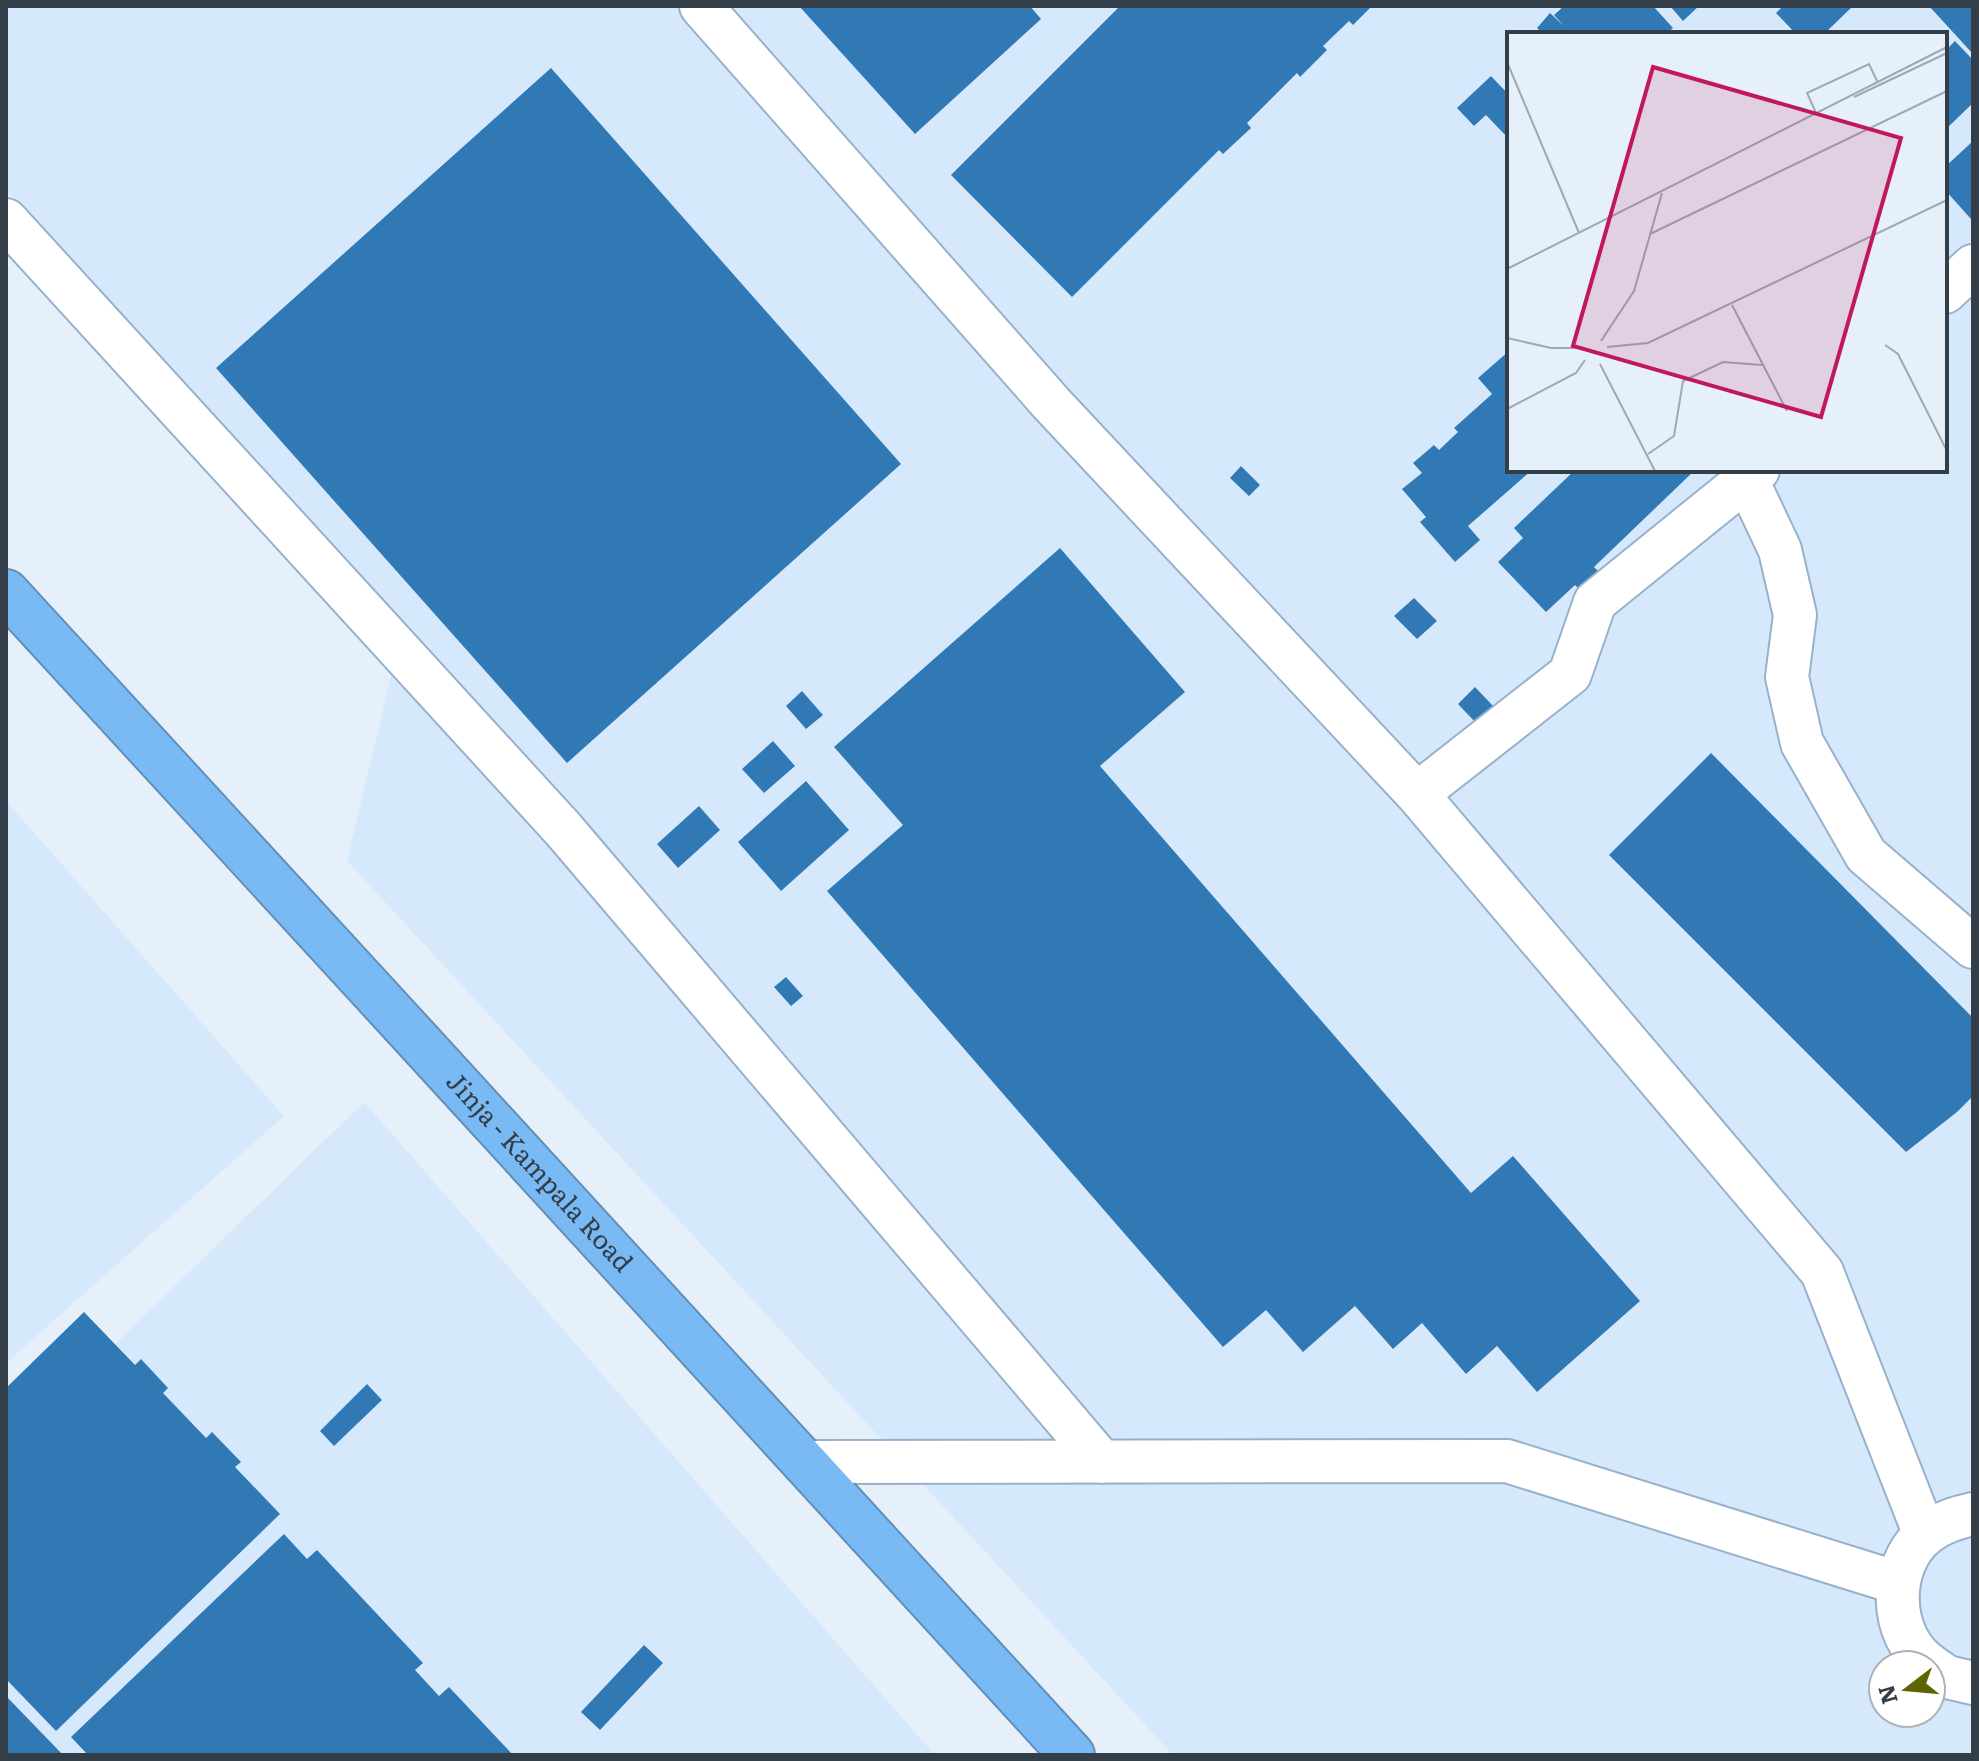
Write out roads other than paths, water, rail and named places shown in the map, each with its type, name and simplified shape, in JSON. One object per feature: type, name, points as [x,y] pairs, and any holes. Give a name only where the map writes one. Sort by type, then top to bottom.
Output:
[{"type":"highway","name":"Jinja - Kampala Road","points":[[6,592],[807,1462],[1072,1755]]},
{"type":"lane","points":[[701,6],[1051,403],[1417,794],[1822,1272],[1925,1535]]},
{"type":"lane","points":[[6,220],[563,829],[1102,1462]]},
{"type":"lane","points":[[1947,290],[1973,266]]},
{"type":"lane","points":[[1417,794],[1570,674],[1595,602],[1752,475],[1780,550],[1795,615],[1787,677],[1802,743],[1866,855],[1973,947]]},
{"type":"lane","points":[[807,1462],[1507,1461],[1898,1583]]},
{"type":"lane","points":[[1915,1649],[1907,1638],[1898,1611],[1898,1583],[1908,1556],[1925,1535],[1949,1519],[1973,1514]]},
{"type":"lane","points":[[1947,1677],[1973,1683]]}]
